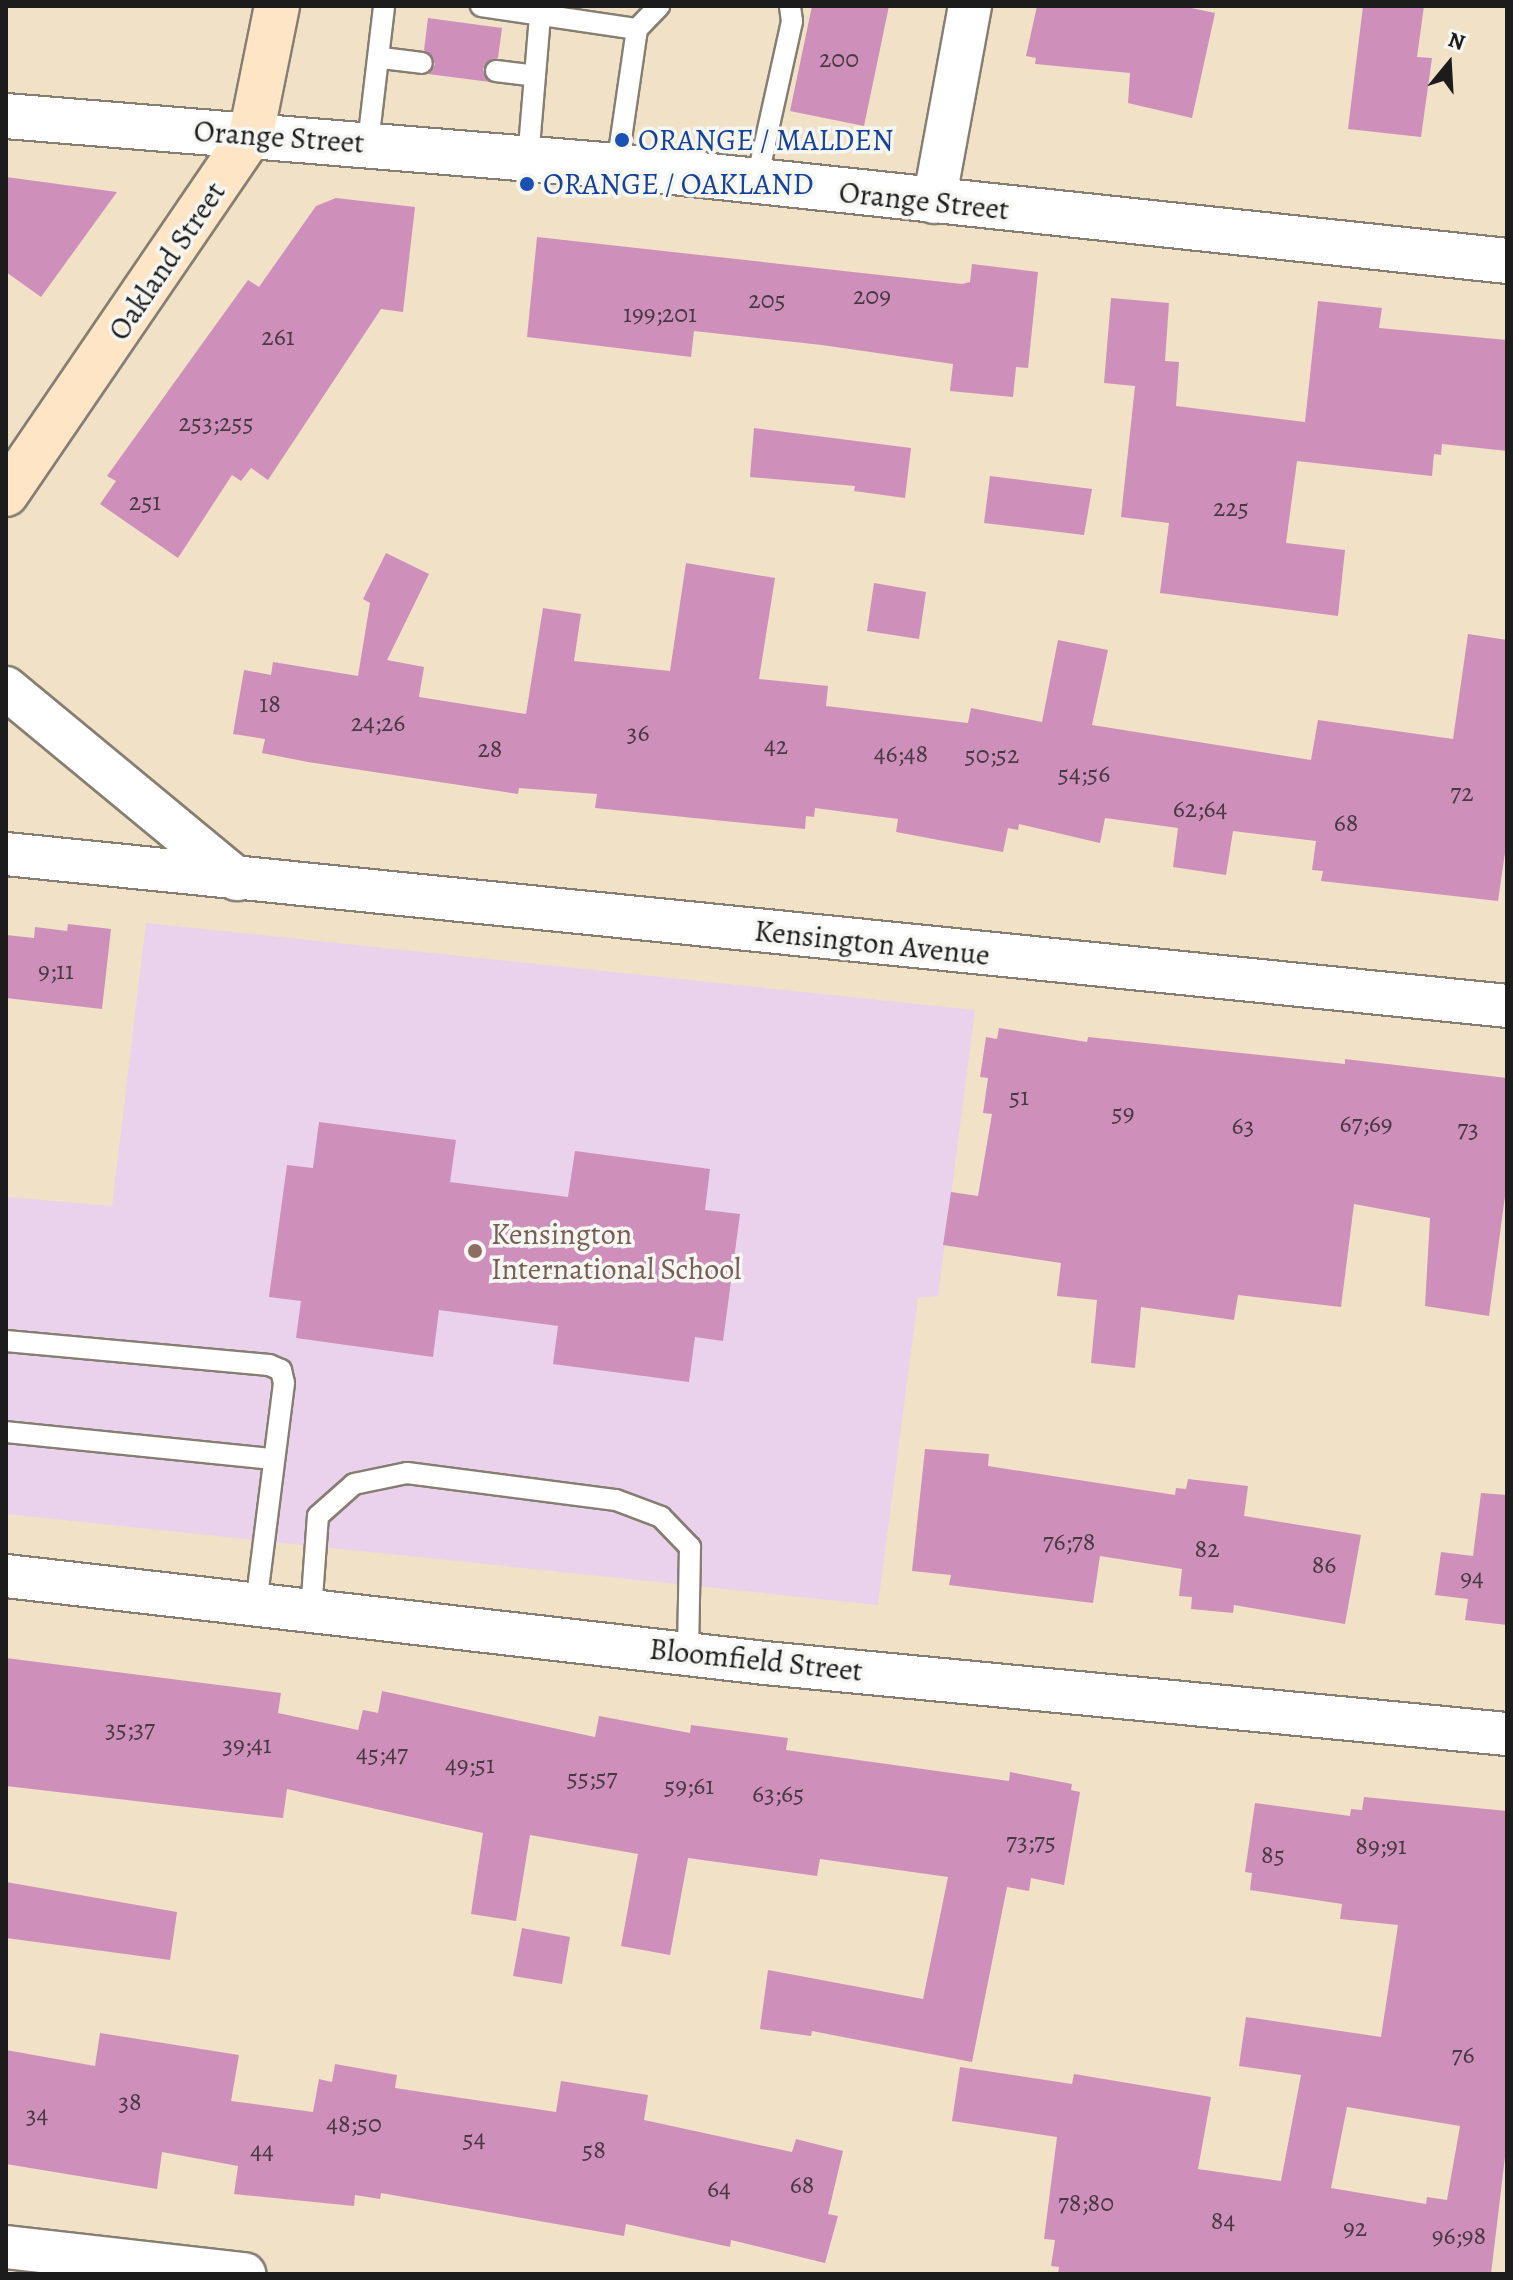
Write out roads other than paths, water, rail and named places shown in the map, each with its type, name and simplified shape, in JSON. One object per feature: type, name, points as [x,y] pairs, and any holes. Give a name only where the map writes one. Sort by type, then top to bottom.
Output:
[{"type":"main road","name":"Oakland Street","points":[[6,494],[251,135],[277,6]]},
{"type":"street","points":[[934,202],[970,6]]},
{"type":"street","name":"Orange Street","points":[[6,116],[368,143],[617,166],[756,184],[1507,261]]},
{"type":"street","points":[[6,688],[237,879]]},
{"type":"street","name":"Kensington Avenue","points":[[6,854],[1507,1006]]},
{"type":"street","name":"Bloomfield Street","points":[[6,1576],[688,1654],[1507,1734]]},
{"type":"street","points":[[6,2247],[244,2274]]},
{"type":"lane","points":[[368,143],[382,58],[384,6]]},
{"type":"lane","points":[[481,6],[637,29]]},
{"type":"lane","points":[[617,166],[637,29],[659,6]]},
{"type":"lane","points":[[756,184],[792,21],[790,6]]},
{"type":"lane","points":[[528,159],[540,17]]},
{"type":"lane","points":[[382,58],[422,63]]},
{"type":"lane","points":[[496,71],[535,76]]},
{"type":"lane","points":[[6,1341],[269,1365],[281,1370],[284,1383],[271,1459],[256,1604]]},
{"type":"lane","points":[[6,1432],[271,1459]]},
{"type":"lane","points":[[311,1611],[318,1516],[354,1484],[407,1473],[616,1500],[661,1517],[690,1547],[688,1654]]},
{"type":"place","name":"ORANGE / MALDEN","points":[[622,140]]},
{"type":"place","name":"ORANGE / OAKLAND","points":[[527,184]]},
{"type":"place","name":"Kensington International School","points":[[475,1251]]}]
